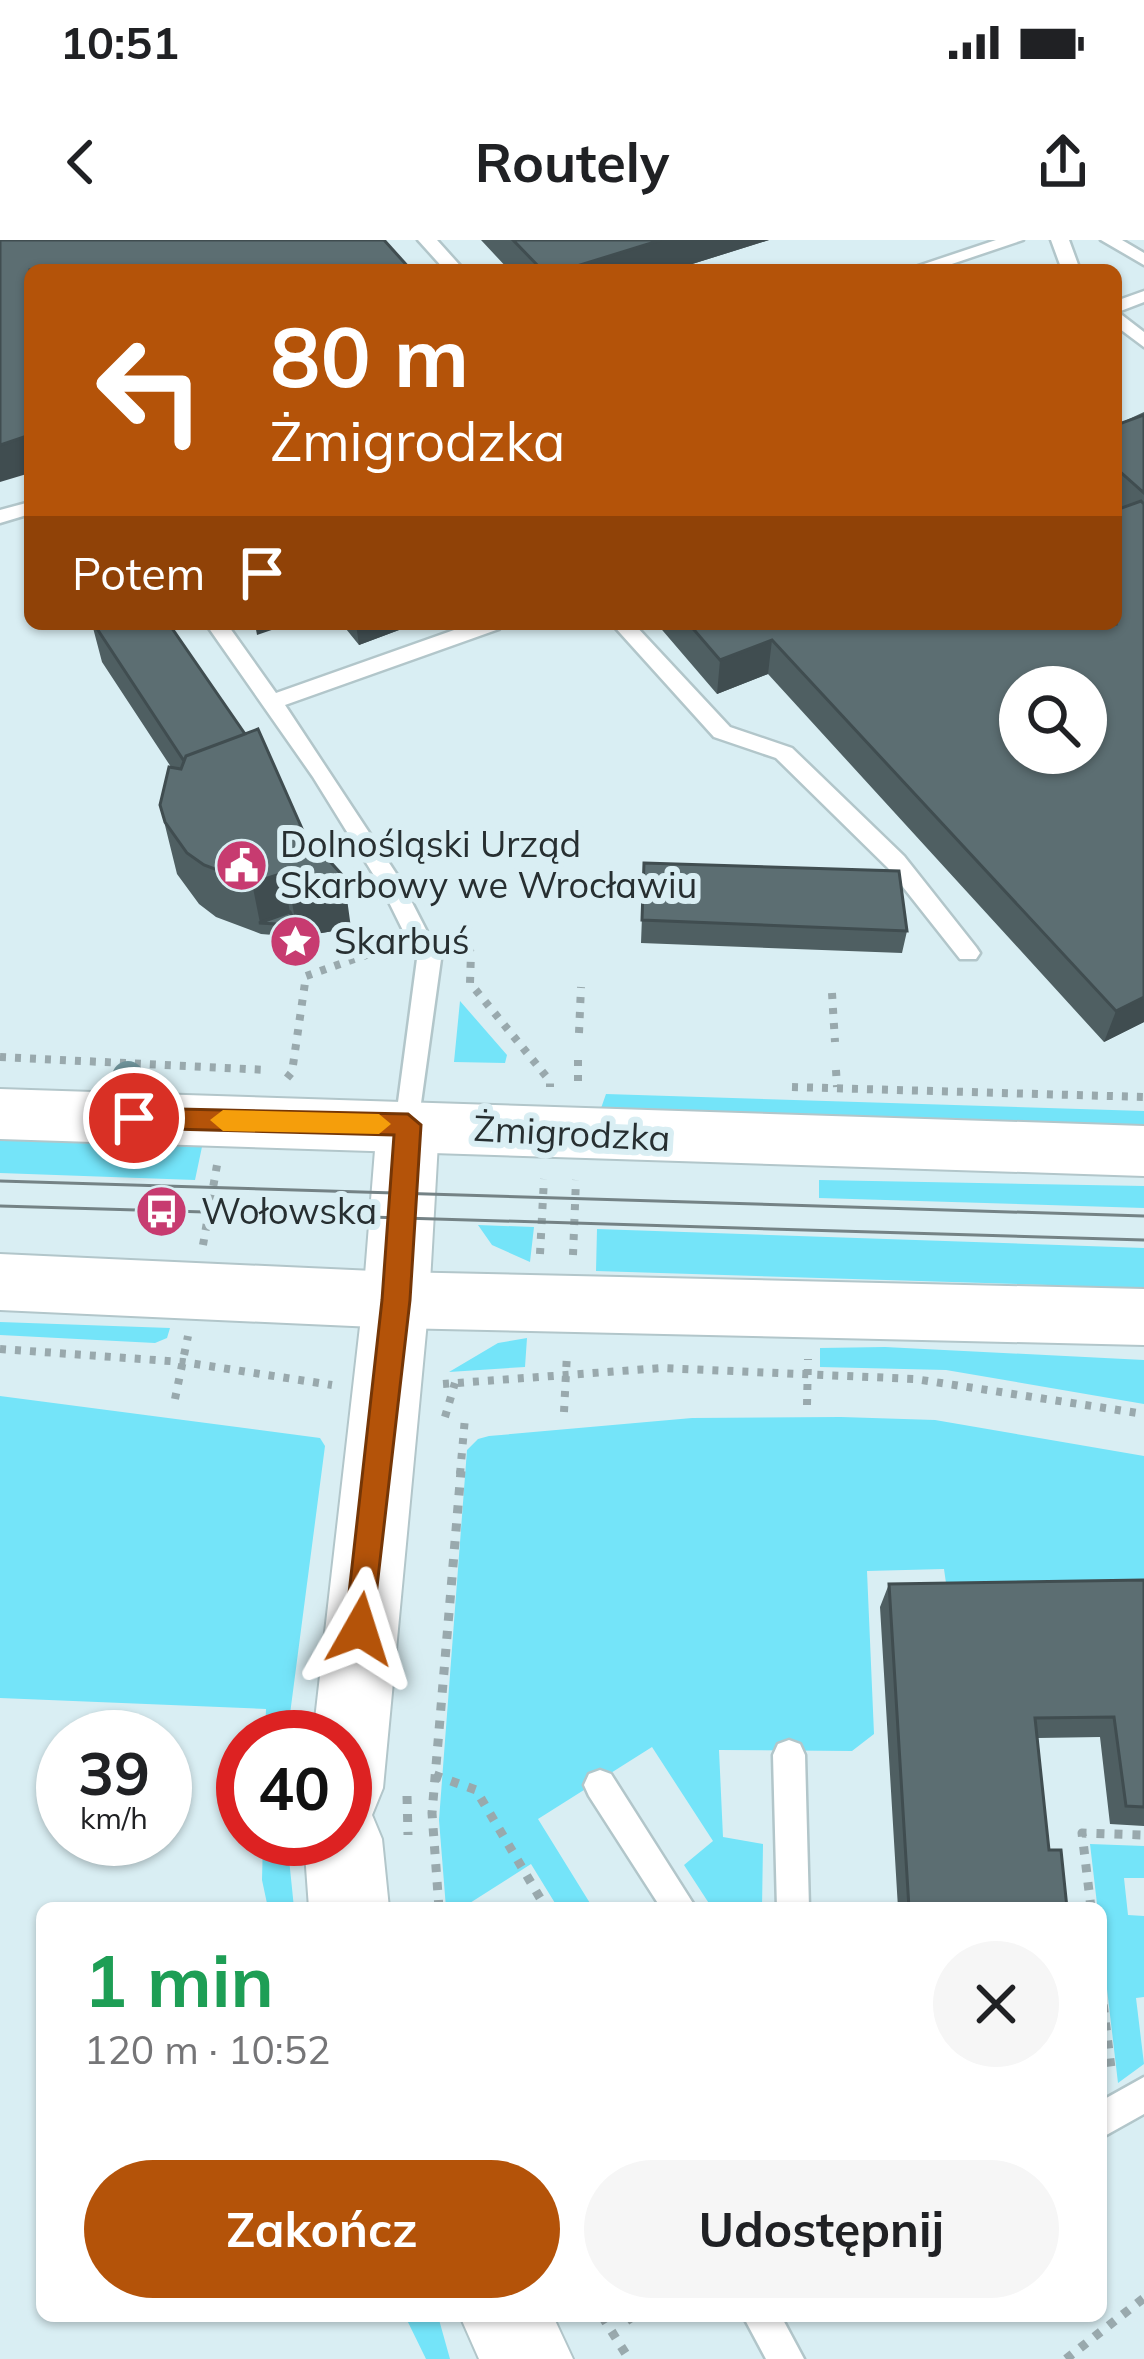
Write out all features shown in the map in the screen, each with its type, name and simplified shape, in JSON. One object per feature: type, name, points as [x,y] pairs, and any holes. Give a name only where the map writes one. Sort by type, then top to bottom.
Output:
[{"type":"main road","name":"Żmigrodzka","points":[[0,1114],[408,1125],[559,1100],[1144,1151]]},
{"type":"main road","points":[[352,1710],[396,1300],[408,1125]]},
{"type":"main road","points":[[0,1282],[396,1300],[1127,1322]]},
{"type":"main road","points":[[345,1866],[348,1902]]},
{"type":"main road","points":[[507,2322],[529,2359]]},
{"type":"lane","points":[[427,240],[449,264]]},
{"type":"lane","points":[[935,264],[1014,240]]},
{"type":"lane","points":[[1110,240],[1144,260]]},
{"type":"lane","points":[[220,630],[393,886],[429,959],[408,1125]]},
{"type":"lane","points":[[272,702],[475,630]]},
{"type":"lane","points":[[628,630],[722,733],[784,753],[896,862],[968,953]]},
{"type":"lane","points":[[789,1755],[793,1902]]},
{"type":"lane","points":[[600,1785],[676,1902]]},
{"type":"lane","points":[[764,2322],[786,2359]]},
{"type":"path","points":[[282,1083],[292,1072],[306,976],[390,946]]},
{"type":"path","points":[[470,982],[559,1100]]},
{"type":"path","points":[[579,1033],[581,987]]},
{"type":"path","points":[[832,994],[835,1042]]},
{"type":"path","points":[[0,1057],[53,1062]]},
{"type":"path","points":[[532,1376],[559,1100],[578,1060]]},
{"type":"path","points":[[100,1064],[112,1084]]},
{"type":"path","points":[[836,1070],[837,1088]]},
{"type":"path","points":[[0,1349],[183,1362],[332,1385],[455,1384],[662,1368],[950,1381],[1144,1414]]},
{"type":"path","points":[[439,1902],[432,1813],[434,1775],[466,1418]]},
{"type":"path","points":[[434,1775],[476,1790],[542,1902]]},
{"type":"path","points":[[1090,1902],[1082,1833],[1144,1835]]},
{"type":"path","points":[[1107,2026],[1120,2109]]},
{"type":"path","points":[[1066,2359],[1144,2299]]},
{"type":"path","points":[[606,2322],[629,2359]]},
{"type":"shaded area","points":[[460,1001],[507,1055],[505,1063],[454,1062]]},
{"type":"shaded area","points":[[606,1094],[1144,1111],[1144,1127],[600,1111]]},
{"type":"shaded area","points":[[0,1136],[203,1142],[195,1180],[0,1173]]},
{"type":"shaded area","points":[[819,1180],[1144,1186],[1144,1208],[819,1198]]},
{"type":"shaded area","points":[[478,1225],[534,1227],[530,1262],[492,1245]]},
{"type":"shaded area","points":[[597,1229],[1144,1248],[1144,1288],[596,1271]]},
{"type":"shaded area","points":[[0,1322],[170,1328],[167,1338],[155,1343],[0,1335]]},
{"type":"shaded area","points":[[527,1338],[525,1367],[449,1372],[498,1343]]},
{"type":"shaded area","points":[[820,1348],[1144,1360],[1144,1404],[946,1370],[820,1367]]},
{"type":"shaded area","points":[[0,1396],[320,1438],[325,1446],[291,1710],[0,1698]]},
{"type":"shaded area","points":[[692,1418],[935,1420],[1144,1456],[1144,1586],[947,1590],[944,1569],[867,1571],[874,1734],[852,1751],[719,1750],[723,1837],[763,1844],[762,1902],[708,1902],[684,1865],[713,1841],[652,1747],[538,1819],[589,1902],[554,1902],[531,1864],[471,1902],[446,1902],[439,1820],[467,1450],[489,1436]]},
{"type":"shaded area","points":[[1090,1844],[1144,1846],[1144,1878],[1124,1878],[1128,1915],[1144,1916],[1144,1997],[1136,1998],[1144,2064],[1118,2083],[1107,1989],[1107,1902],[1097,1902]]},
{"type":"shaded area","points":[[262,1866],[290,1866],[293,1902],[267,1902]]},
{"type":"shaded area","points":[[408,2322],[440,2322],[450,2359],[426,2359]]},
{"type":"building","points":[[0,240],[384,240],[406,264],[24,264],[24,437],[0,445]]},
{"type":"building","points":[[513,240],[661,240],[583,264],[536,264]]},
{"type":"building","points":[[1144,415],[1144,493],[1122,473],[1122,423]]},
{"type":"building","points":[[1141,501],[1144,997],[1116,1011],[772,640],[720,660],[694,630],[1122,630],[1122,508]]},
{"type":"building","points":[[98,630],[173,630],[245,734],[186,756],[184,761]]},
{"type":"building","points":[[258,729],[304,833],[344,877],[289,885],[283,873],[252,883],[204,865],[187,853],[165,822],[160,805],[169,767],[181,769],[186,756]]},
{"type":"building","points":[[644,863],[899,871],[907,931],[642,920]]},
{"type":"building","points":[[290,912],[296,925],[259,923]]},
{"type":"building","points":[[1144,1580],[1144,1807],[1126,1806],[1114,1717],[1035,1718],[1049,1850],[1061,1850],[1066,1902],[909,1902],[889,1584]]},
{"type":"tram line","points":[[0,1181],[1144,1216]]},
{"type":"tram line","points":[[0,1206],[1144,1240]]},
{"type":"slow traffic","points":[[223,1120],[379,1124]]},
{"type":"place","name":"Dolnośląski Urząd Skarbowy we Wrocławiu","points":[[241,865]]},
{"type":"place","name":"Skarbuś","points":[[295,941]]},
{"type":"place","name":"Wołowska","points":[[162,1211]]},
{"type":"route","points":[[134,1118],[408,1125],[396,1300],[360,1629]]}]
